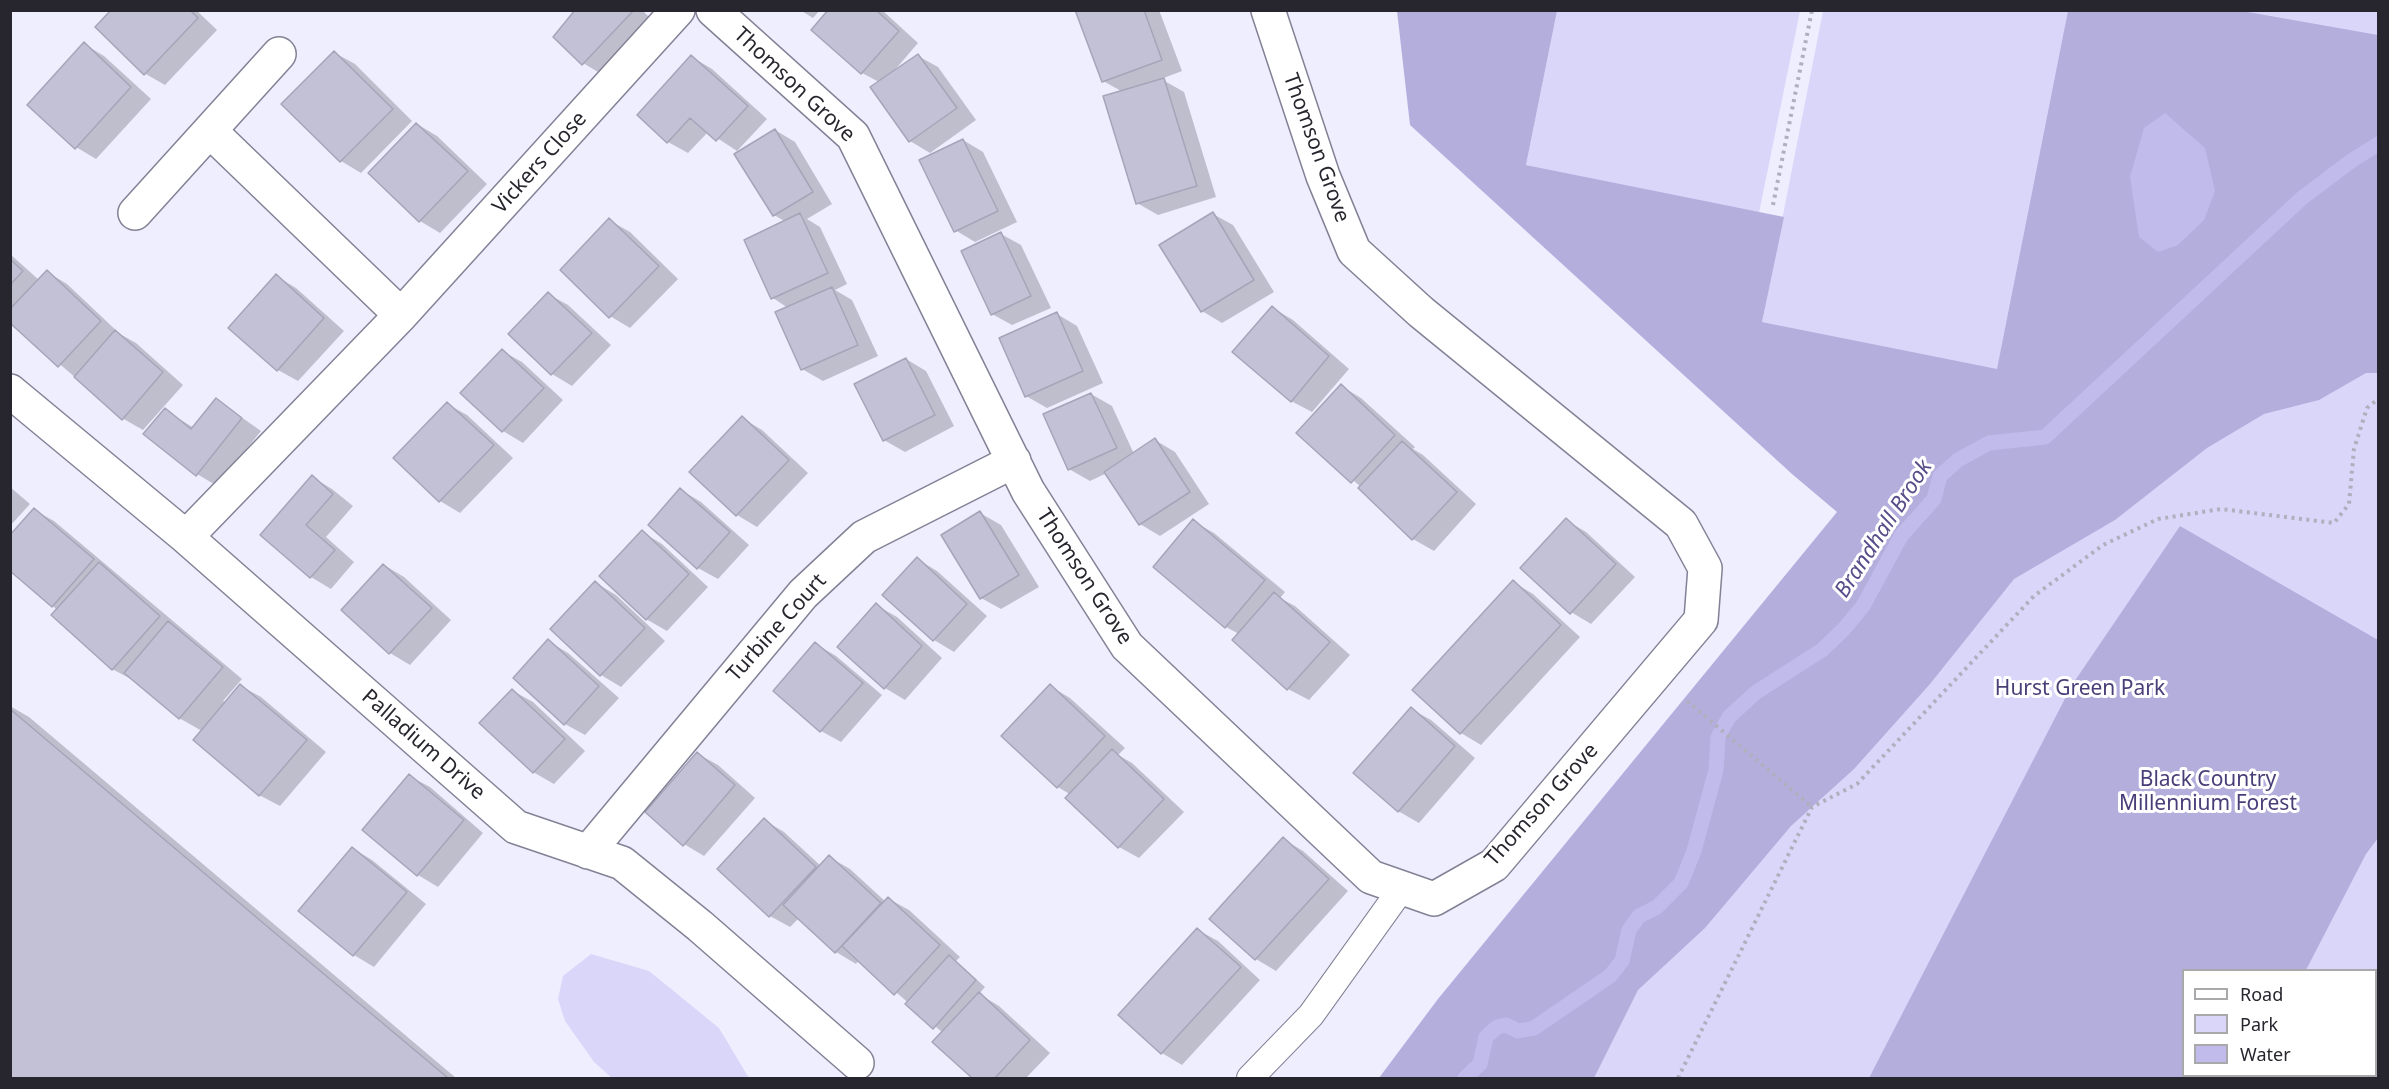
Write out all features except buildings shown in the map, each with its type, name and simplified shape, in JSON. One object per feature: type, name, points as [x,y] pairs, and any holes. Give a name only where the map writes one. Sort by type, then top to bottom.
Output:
[{"type":"street","name":"Vickers Close","points":[[186,537],[401,315],[678,10]]},
{"type":"street","name":"Thomson Grove","points":[[713,10],[853,136],[1028,491],[1126,646],[1371,877],[1434,899],[1494,865],[1701,620],[1706,568],[1681,524],[1421,312],[1354,251],[1323,176],[1268,10]]},
{"type":"street","points":[[135,213],[279,54]]},
{"type":"street","points":[[210,130],[401,315]]},
{"type":"street","name":"Palladium Drive","points":[[10,391],[186,537],[516,827],[622,863],[700,926],[857,1073]]},
{"type":"street","name":"Turbine Court","points":[[588,852],[803,594],[864,537],[1014,461]]},
{"type":"lane","points":[[1250,1078],[1311,1015],[1402,888]]},
{"type":"path","points":[[1773,205],[1812,10]]},
{"type":"path","points":[[1678,1078],[1812,807],[1857,783],[2034,596],[2103,545],[2158,519],[2221,510],[2334,522],[2349,504],[2354,449],[2367,408],[2379,399]]},
{"type":"path","points":[[1706,717],[1812,807]]},
{"type":"green space","points":[[1397,11],[1557,11],[1526,165],[1784,217],[1762,322],[1997,369],[2068,11],[2242,11],[2378,35],[2378,373],[2366,373],[2319,400],[2264,414],[2207,448],[2115,520],[2014,579],[1930,684],[1854,769],[1791,826],[1705,928],[1638,990],[1594,1078],[1379,1078],[1438,999],[1837,512],[1792,474],[1410,125]]},
{"type":"green space","points":[[1557,11],[1800,11],[1759,213],[1526,165]]},
{"type":"green space","name":"Hurst Green Park","points":[[1823,11],[2378,11],[2378,1078],[1379,1078],[1438,999],[1838,512],[1997,370],[1762,322]]},
{"type":"green space","name":"Black Country Millennium Forest","points":[[2180,526],[2378,640],[2378,838],[2366,854],[2307,969],[2182,969],[2182,1077],[2250,1078],[1869,1078],[2072,685]]},
{"type":"green space","points":[[591,954],[649,971],[719,1028],[749,1078],[612,1078],[594,1062],[565,1021],[558,999],[563,976]]},
{"type":"green space","points":[[2378,973],[2378,1078],[2332,1078],[2377,1077]]},
{"type":"water","points":[[2165,113],[2205,148],[2215,191],[2204,220],[2178,245],[2158,252],[2139,237],[2130,177],[2144,128]]},
{"type":"waterway","name":"Brandhall Brook","points":[[1465,1078],[1480,1064],[1486,1037],[1497,1027],[1506,1025],[1518,1031],[1534,1028],[1610,976],[1622,961],[1629,930],[1639,916],[1657,907],[1681,883],[1694,851],[1716,770],[1718,737],[1729,717],[1755,693],[1822,650],[1844,629],[1863,606],[1901,536],[1934,499],[1940,476],[1958,460],[1989,443],[2045,437],[2302,198],[2378,144]]}]
